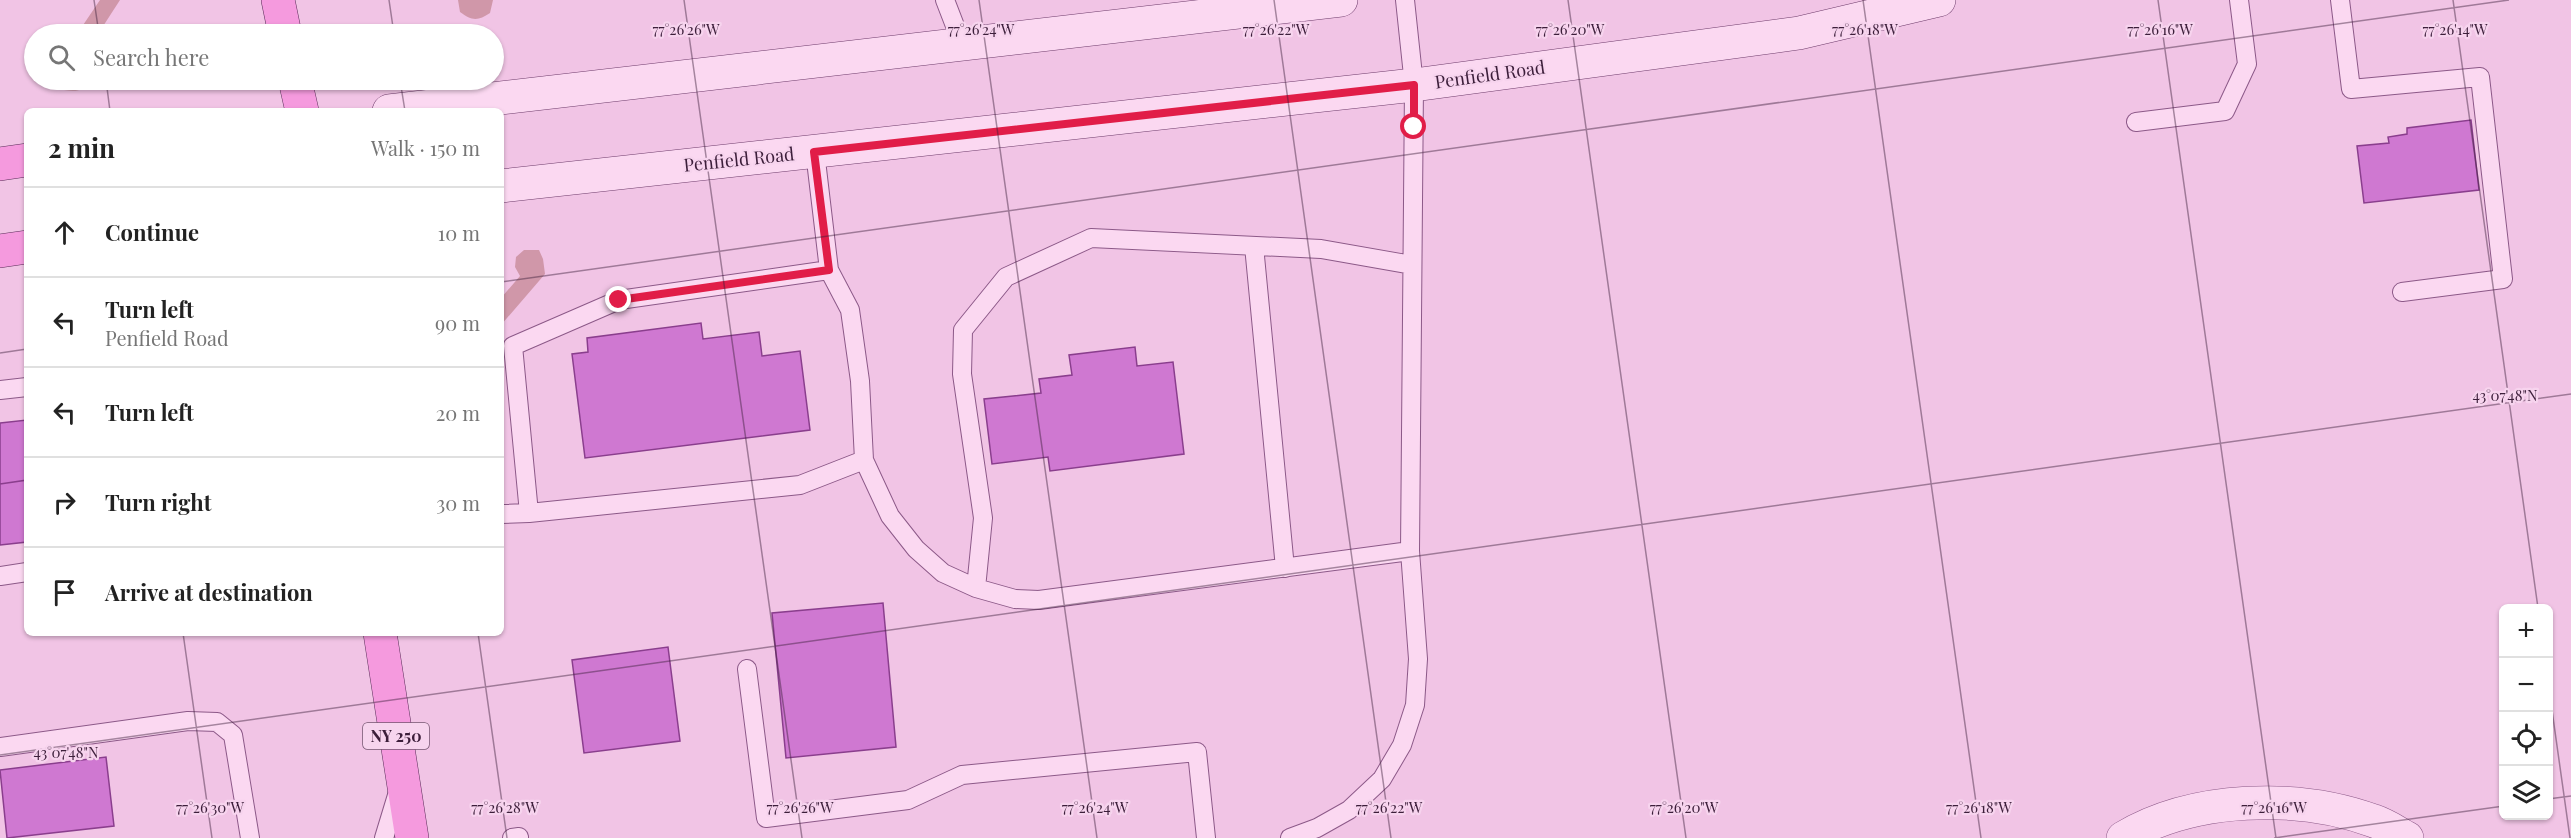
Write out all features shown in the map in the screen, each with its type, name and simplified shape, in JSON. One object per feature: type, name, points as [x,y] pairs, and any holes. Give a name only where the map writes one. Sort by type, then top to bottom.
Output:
[{"type":"main road","points":[[278,0],[283,24]]},
{"type":"main road","points":[[415,108],[1341,0]]},
{"type":"main road","name":"Penfield Road","points":[[504,186],[1414,85],[1799,33],[1939,0]]},
{"type":"main road","points":[[297,90],[301,108]]},
{"type":"main road","points":[[0,164],[24,160]]},
{"type":"main road","points":[[0,250],[24,247]]},
{"type":"main road","name":"NY 250","points":[[380,636],[412,838]]},
{"type":"main road","points":[[2123,838],[2178,815],[2229,805],[2274,803],[2324,807],[2376,821],[2407,838]]},
{"type":"lane","points":[[945,0],[962,44]]},
{"type":"lane","points":[[1290,838],[1317,828],[1349,810],[1382,779],[1402,745],[1415,705],[1418,659],[1410,551],[1414,85],[1405,0]]},
{"type":"lane","points":[[2136,122],[2225,111],[2247,64],[2239,0]]},
{"type":"lane","points":[[2340,0],[2351,89],[2480,77],[2503,279],[2402,292]]},
{"type":"lane","points":[[814,152],[829,270],[850,310],[861,381],[864,460],[890,516],[916,549],[943,573],[976,588],[1015,599],[1039,600],[1410,551]]},
{"type":"lane","points":[[976,588],[983,518],[962,374],[963,330],[1006,277],[1091,238],[1321,249],[1412,265]]},
{"type":"lane","points":[[1254,246],[1285,568]]},
{"type":"lane","points":[[529,513],[513,346],[619,300],[829,270]]},
{"type":"lane","points":[[0,390],[24,387]]},
{"type":"lane","points":[[504,514],[800,485],[864,460]]},
{"type":"lane","points":[[0,576],[24,573]]},
{"type":"lane","points":[[747,669],[766,818],[908,800],[963,775],[1197,752],[1206,838]]},
{"type":"lane","points":[[0,747],[188,721],[217,722],[233,735],[250,838]]},
{"type":"lane","points":[[384,838],[402,776]]},
{"type":"shaded area","points":[[100,0],[120,0],[104,24],[84,24]]},
{"type":"shaded area","points":[[458,0],[493,0],[490,13],[475,19],[460,12]]},
{"type":"shaded area","points":[[524,250],[539,250],[545,274],[504,322],[504,295],[520,276],[515,267],[516,257]]},
{"type":"building","points":[[2471,120],[2479,190],[2364,203],[2357,146],[2389,143],[2388,137],[2407,134],[2407,128]]},
{"type":"building","points":[[701,323],[703,339],[759,332],[762,356],[800,351],[810,430],[585,458],[572,354],[588,352],[587,338]]},
{"type":"building","points":[[1135,347],[1137,366],[1173,362],[1184,454],[1050,471],[1048,457],[992,464],[984,399],[1041,393],[1039,379],[1072,375],[1069,355]]},
{"type":"building","points":[[24,420],[24,480],[0,484],[0,423]]},
{"type":"building","points":[[24,480],[24,542],[0,545],[0,484]]},
{"type":"building","points":[[883,603],[896,747],[786,758],[772,613]]},
{"type":"building","points":[[668,647],[680,741],[584,753],[572,660]]},
{"type":"building","points":[[106,757],[114,826],[7,838],[0,770]]},
{"type":"route","points":[[619,300],[829,270],[814,152],[1414,85],[1414,127]]}]
